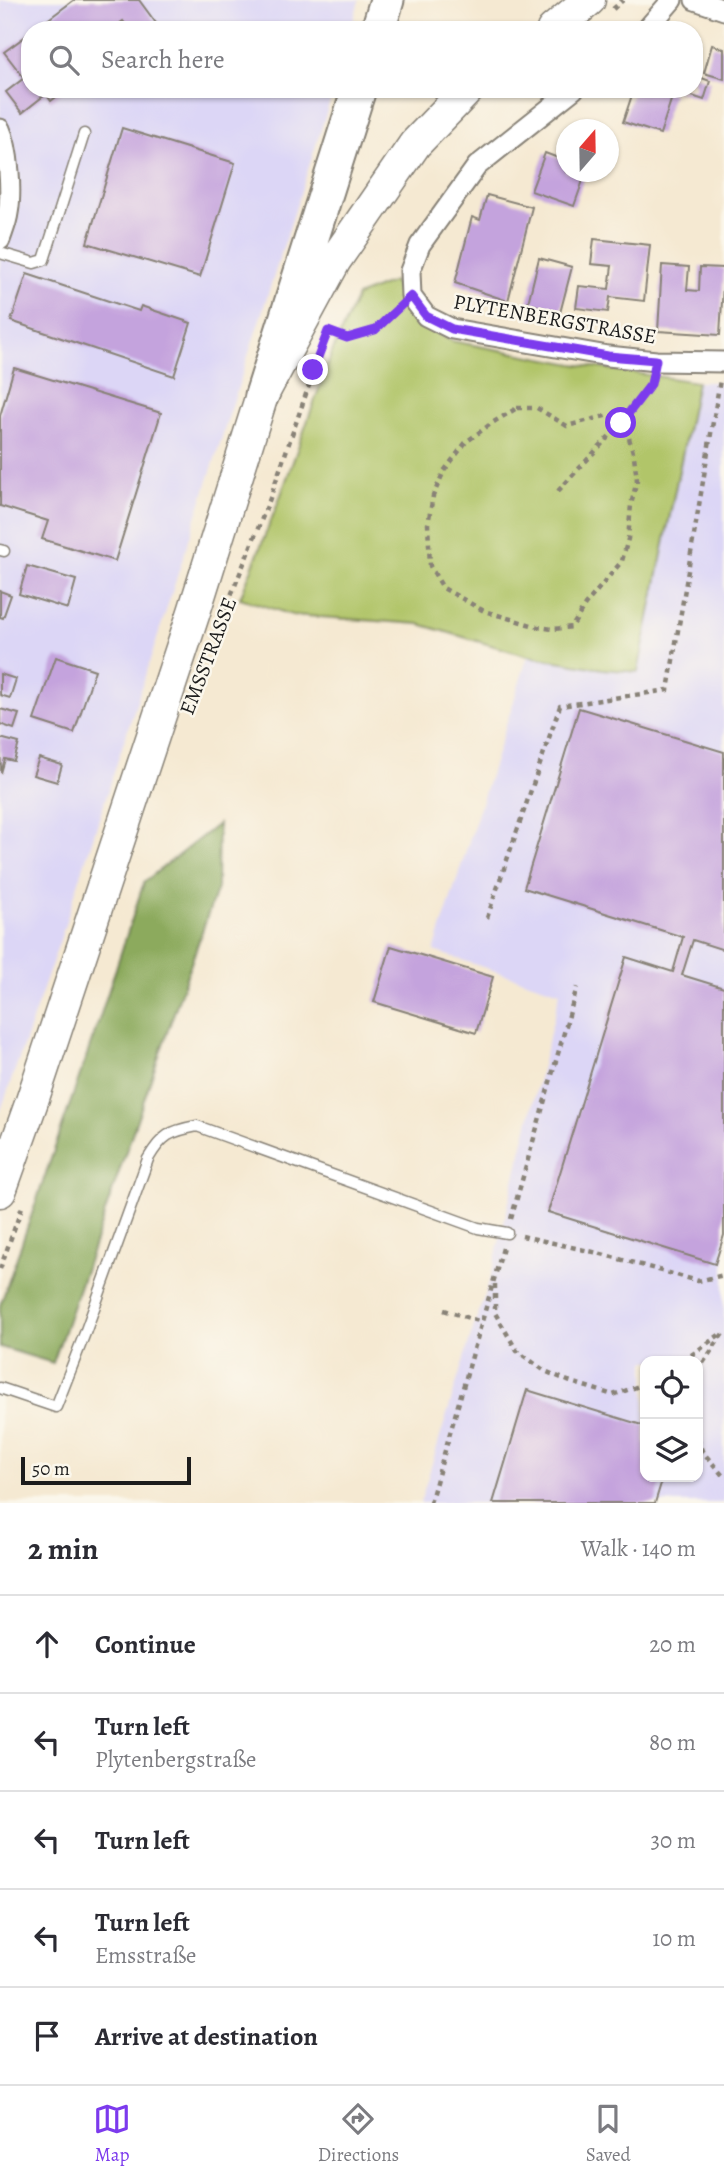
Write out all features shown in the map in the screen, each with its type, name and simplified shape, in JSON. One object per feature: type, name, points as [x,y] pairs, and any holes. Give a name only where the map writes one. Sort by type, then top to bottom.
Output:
[{"type":"highway","points":[[380,21],[387,0]]},
{"type":"highway","name":"EMSSTRASSE","points":[[262,395],[356,98]]},
{"type":"main road","points":[[564,21],[589,0]]},
{"type":"main road","points":[[262,395],[335,260],[415,144],[459,98]]},
{"type":"main road","name":"EMSSTRASSE","points":[[13,1194],[32,1101],[190,625],[262,395]]},
{"type":"street","points":[[654,21],[672,0]]},
{"type":"street","points":[[695,0],[724,10]]},
{"type":"street","points":[[411,296],[410,271],[420,245],[477,166],[563,98]]},
{"type":"street","points":[[0,129],[9,164],[9,212],[0,240]]},
{"type":"street","name":"PLYTENBERGSTRASSE","points":[[411,296],[426,316],[452,329],[608,356],[723,362]]},
{"type":"lane","points":[[0,253],[34,263],[44,260],[84,134]]},
{"type":"lane","points":[[0,1388],[56,1407],[148,1159],[158,1142],[174,1130],[197,1126],[478,1228],[507,1233]]},
{"type":"path","points":[[328,331],[347,338],[375,330],[411,296]]},
{"type":"path","name":"EMSSTRASSE","points":[[222,618],[269,501],[333,319]]},
{"type":"path","points":[[558,491],[621,423],[651,384],[656,360]]},
{"type":"path","points":[[487,918],[560,706],[668,690],[723,362]]},
{"type":"path","points":[[517,408],[537,408],[567,426],[609,415],[621,423],[631,445],[637,480],[631,505],[628,539],[622,561],[585,605],[572,627],[553,629],[508,620],[484,611],[443,588],[430,566],[428,524],[433,496],[444,471],[466,442],[517,408]]},
{"type":"path","points":[[0,1269],[13,1194]]},
{"type":"path","points":[[507,1233],[598,1253],[698,1281],[723,1277]]},
{"type":"path","points":[[495,1276],[495,1313],[517,1351],[545,1371],[613,1395],[640,1386]]},
{"type":"path","points":[[444,1310],[482,1322]]},
{"type":"path","points":[[690,1356],[724,1332]]},
{"type":"path","points":[[703,1363],[724,1332]]},
{"type":"path","points":[[703,1452],[724,1477]]},
{"type":"shaded area","points":[[0,0],[359,0],[353,21],[21,21],[21,98],[331,98],[60,940],[0,1113]]},
{"type":"shaded area","points":[[697,382],[724,382],[724,1503],[420,1503],[490,1280],[560,992],[434,951],[528,656],[638,672]]},
{"type":"green space","points":[[394,281],[400,298],[415,322],[452,341],[573,364],[697,382],[638,672],[528,656],[419,624],[292,615],[240,598],[278,503],[333,350],[357,296]]},
{"type":"green space","points":[[218,824],[217,888],[53,1363],[0,1347],[0,1306],[144,882]]},
{"type":"building","points":[[74,0],[139,0],[154,21],[123,21],[46,21]]},
{"type":"building","points":[[21,40],[21,74],[4,52]]},
{"type":"building","points":[[712,45],[724,49],[724,79],[704,73]]},
{"type":"building","points":[[703,78],[710,81],[704,100],[698,98],[703,98]]},
{"type":"building","points":[[21,80],[21,98],[41,98],[22,113],[6,92]]},
{"type":"building","points":[[631,98],[672,98],[660,134],[623,122]]},
{"type":"building","points":[[122,128],[235,163],[200,277],[87,243]]},
{"type":"building","points":[[545,153],[556,157],[556,182],[582,182],[574,206],[531,191]]},
{"type":"building","points":[[487,195],[532,207],[508,301],[455,283],[472,217],[480,220]]},
{"type":"building","points":[[594,239],[650,245],[644,301],[610,297],[608,312],[576,308],[579,286],[609,289],[612,266],[591,264]]},
{"type":"building","points":[[539,258],[572,267],[560,313],[528,303]]},
{"type":"building","points":[[662,265],[689,267],[687,290],[699,291],[700,267],[724,268],[720,335],[658,331]]},
{"type":"building","points":[[27,274],[139,311],[141,306],[191,323],[174,376],[11,321]]},
{"type":"building","points":[[14,368],[161,413],[115,561],[42,539],[48,521],[0,506],[0,416]]},
{"type":"building","points":[[27,566],[76,580],[68,609],[19,594]]},
{"type":"building","points":[[0,591],[11,595],[3,618],[0,617]]},
{"type":"building","points":[[56,657],[95,670],[74,733],[34,720]]},
{"type":"building","points":[[0,674],[16,679],[10,698],[0,695]]},
{"type":"building","points":[[579,708],[724,752],[724,950],[693,940],[682,975],[724,988],[724,1235],[715,1264],[548,1212],[626,957],[673,972],[683,937],[524,888]]},
{"type":"building","points":[[0,709],[19,714],[14,729],[0,724]]},
{"type":"building","points":[[0,738],[19,743],[14,761],[5,759],[1,773]]},
{"type":"building","points":[[39,758],[62,765],[57,782],[33,775]]},
{"type":"building","points":[[391,946],[493,977],[476,1033],[374,1002]]},
{"type":"building","points":[[527,1390],[640,1424],[640,1482],[661,1482],[655,1503],[493,1503]]},
{"type":"route","points":[[313,370],[328,331],[347,338],[375,330],[411,296],[426,316],[452,329],[608,356],[656,360],[651,384],[621,423]]}]
